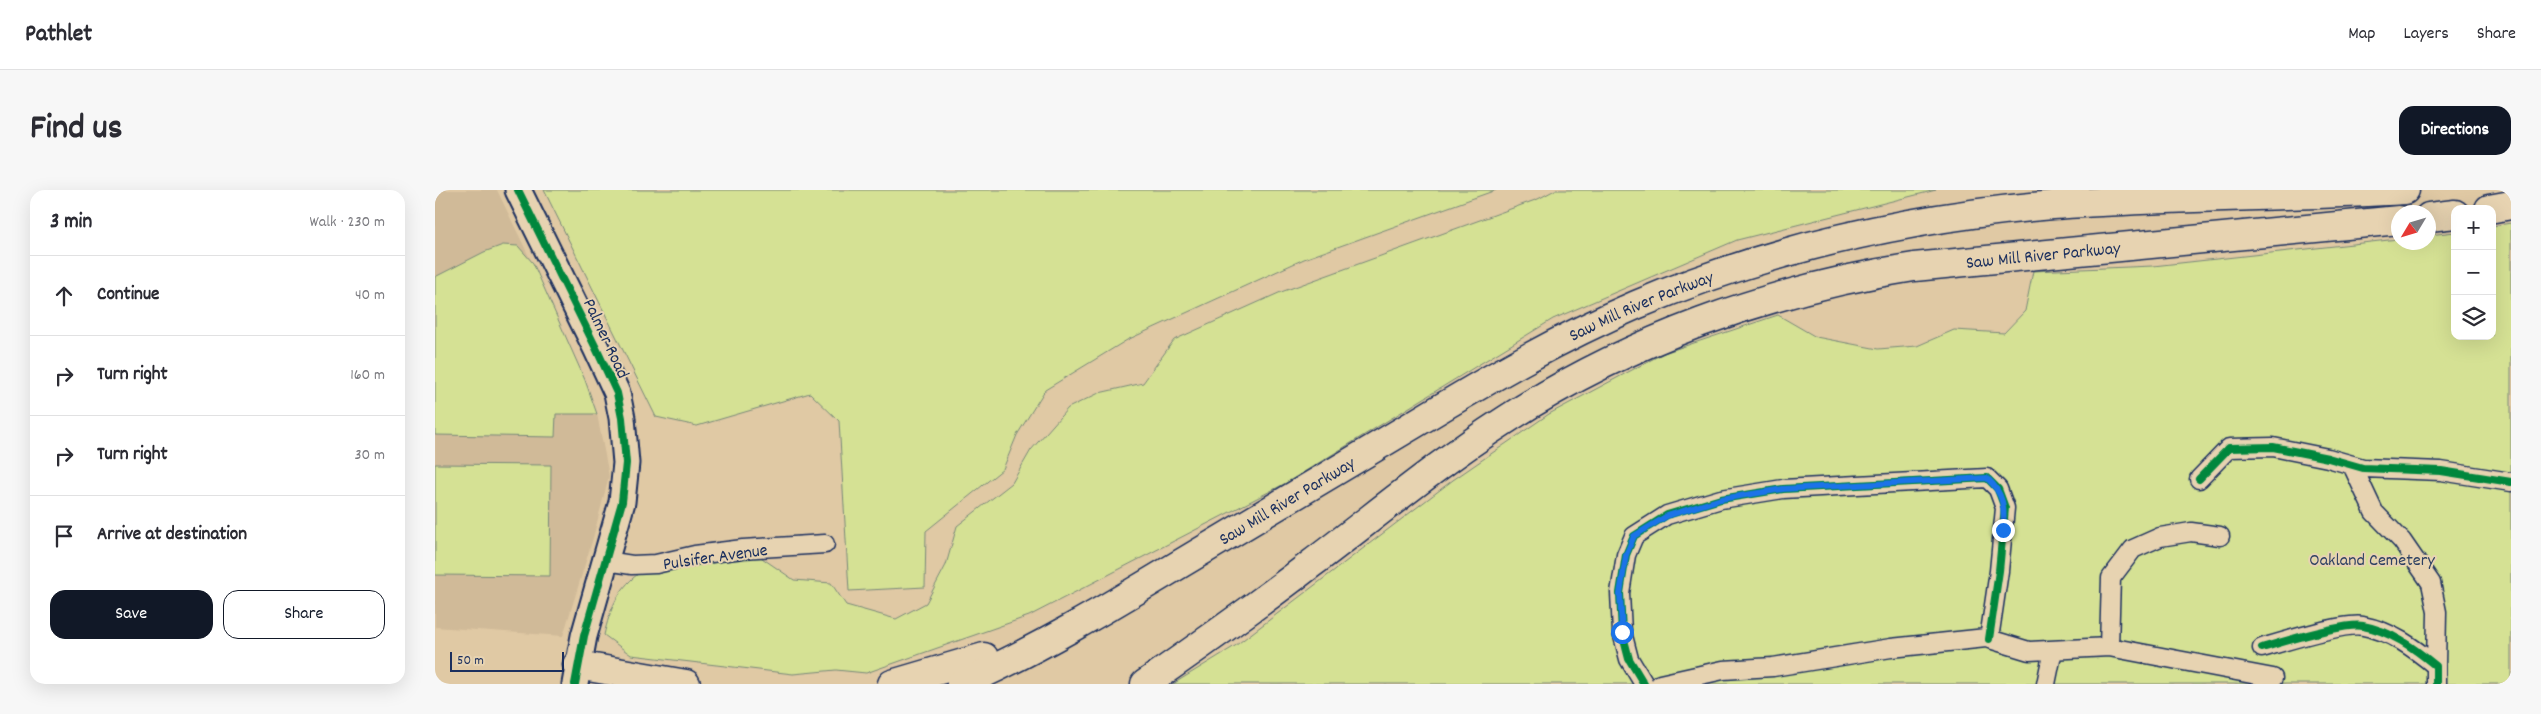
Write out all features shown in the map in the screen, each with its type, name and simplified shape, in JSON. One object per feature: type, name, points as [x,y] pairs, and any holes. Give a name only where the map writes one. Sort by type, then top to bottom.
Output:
[{"type":"highway","points":[[2276,197],[2311,190]]},
{"type":"highway","name":"Saw Mill River Parkway","points":[[961,684],[1067,630],[1530,357],[1635,305],[1694,282],[1754,262],[1841,238],[1948,218],[2055,205],[2405,190]]},
{"type":"highway","points":[[2496,208],[2511,205]]},
{"type":"highway","points":[[2436,216],[2451,214]]},
{"type":"highway","name":"Saw Mill River Parkway","points":[[1145,684],[1225,628],[1429,473],[1505,420],[1600,366],[1651,343],[1710,320],[1829,284],[1914,267],[2391,221]]},
{"type":"highway","points":[[1162,684],[1225,628]]},
{"type":"highway","points":[[892,684],[943,671],[1067,630]]},
{"type":"highway","points":[[576,675],[686,684]]},
{"type":"street","name":"Palmer Road","points":[[518,190],[617,393],[622,418],[626,477],[622,502],[576,675]]},
{"type":"street","points":[[2199,479],[2229,448],[2273,447],[2328,458],[2363,468],[2441,471],[2511,482]]},
{"type":"street","points":[[2352,464],[2374,512],[2402,541],[2431,583],[2437,612],[2436,684]]},
{"type":"street","points":[[1644,684],[1629,659],[1622,632],[1620,594],[1626,555],[1634,536],[1667,516],[1721,499],[1783,489],[1987,478],[1998,489],[2005,508],[1999,572],[1989,639]]},
{"type":"street","points":[[2109,647],[2111,578],[2133,550],[2160,537],[2191,532],[2220,536]]},
{"type":"street","name":"Pulsifer Avenue","points":[[606,561],[632,565],[657,564],[695,555],[743,549],[825,544]]},
{"type":"street","points":[[2262,648],[2317,633],[2362,625],[2404,641],[2436,666]]},
{"type":"street","points":[[1660,684],[1723,670],[1751,676],[1773,668],[1891,648],[1989,639],[2029,651],[2109,647],[2273,678]]},
{"type":"street","points":[[2046,684],[2053,650]]},
{"type":"shaded area","points":[[435,190],[497,190],[536,271],[597,414],[609,476],[593,538],[563,636],[435,627]]},
{"type":"green space","points":[[544,190],[1496,190],[1304,259],[1127,340],[1045,390],[1017,435],[1003,469],[926,531],[925,587],[849,591],[839,421],[810,393],[697,426],[656,417]]},
{"type":"green space","points":[[1555,190],[1936,190],[1737,240],[1553,319],[1286,483],[1029,616],[866,673],[836,670],[793,674],[631,655],[604,635],[615,601],[638,574],[759,556],[794,580],[831,583],[846,605],[896,619],[926,603],[946,565],[957,526],[1012,483],[1031,450],[1068,408],[1099,393],[1143,383],[1174,340],[1281,292],[1538,199]]},
{"type":"green space","name":"Oakland Cemetery","points":[[2511,223],[2511,684],[1173,684],[1235,646],[1453,480],[1549,414],[1664,353],[1778,315],[1816,337],[1878,349],[1917,346],[1954,330],[2004,333],[2025,311],[2033,271],[2153,266],[2391,240],[2391,250],[2436,250],[2436,234],[2451,232],[2451,340],[2496,340],[2496,225]]},
{"type":"green space","points":[[503,245],[518,246],[533,263],[585,380],[597,414],[556,414],[555,437],[435,435],[435,277],[484,252]]},
{"type":"green space","points":[[435,464],[551,465],[550,576],[435,575]]},
{"type":"cycle path","points":[[518,190],[617,393],[622,418],[626,463],[622,502],[584,636],[575,684]]},
{"type":"cycle path","points":[[2199,479],[2229,448],[2273,447],[2328,458],[2363,468],[2441,471],[2511,482]]},
{"type":"cycle path","points":[[1644,684],[1629,659],[1622,632],[1620,593],[1626,555],[1634,536],[1667,515],[1721,499],[1783,489],[1987,478],[1998,489],[2005,508],[1999,571],[1989,639]]},
{"type":"cycle path","points":[[2262,648],[2298,637],[2343,627],[2363,626],[2373,628],[2393,636],[2436,666],[2436,684]]},
{"type":"route","points":[[1622,632],[1620,594],[1626,555],[1634,536],[1667,516],[1721,499],[1783,489],[1987,478],[1998,489],[2005,508],[2003,530]]}]
